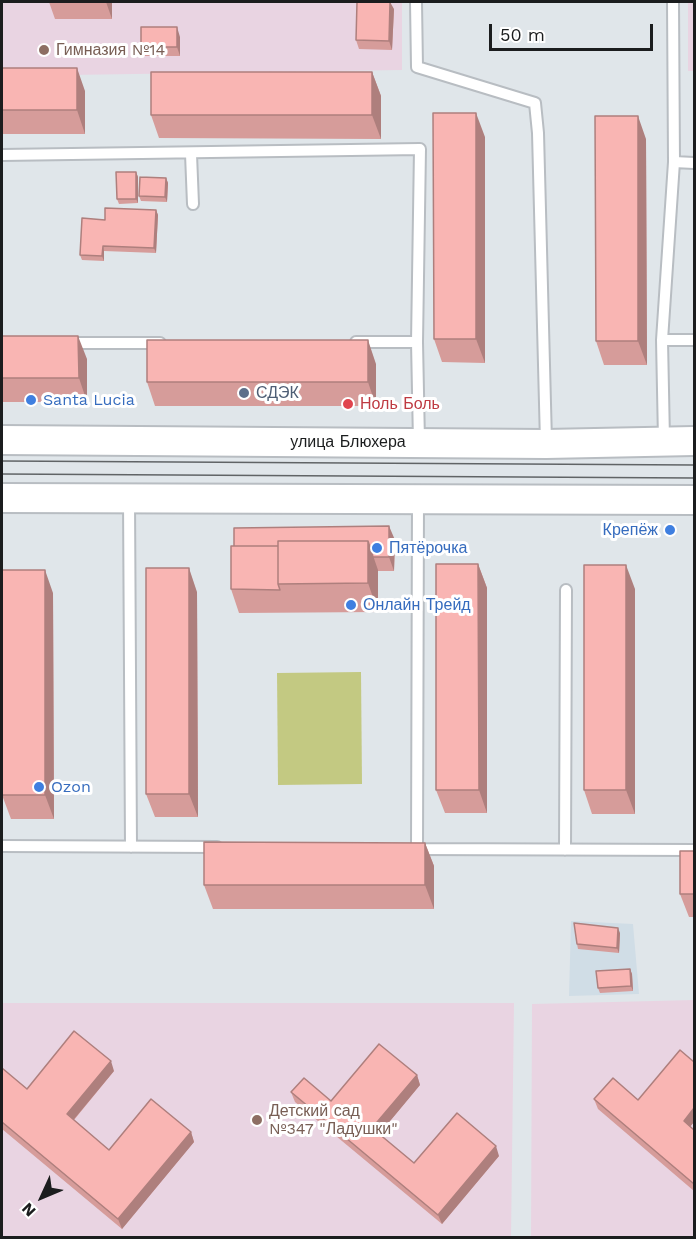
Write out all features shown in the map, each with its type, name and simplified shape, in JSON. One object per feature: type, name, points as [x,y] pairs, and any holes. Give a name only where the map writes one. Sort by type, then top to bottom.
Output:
[{"type":"street","name":"улица Блюхера","points":[[2,440],[546,444],[694,441]]},
{"type":"street","points":[[2,498],[694,500]]},
{"type":"lane","points":[[416,2],[417,67],[535,103],[538,134],[546,444]]},
{"type":"lane","points":[[664,441],[663,340],[674,162],[673,2]]},
{"type":"lane","points":[[2,155],[420,149],[417,342],[419,443]]},
{"type":"lane","points":[[191,154],[193,204]]},
{"type":"lane","points":[[674,162],[694,163]]},
{"type":"lane","points":[[663,340],[694,340]]},
{"type":"lane","points":[[346,342],[417,342]]},
{"type":"lane","points":[[61,343],[175,343]]},
{"type":"lane","points":[[129,499],[131,847]]},
{"type":"lane","points":[[417,849],[418,500]]},
{"type":"lane","points":[[565,850],[566,590]]},
{"type":"lane","points":[[2,846],[229,847]]},
{"type":"lane","points":[[405,849],[694,850]]},
{"type":"shaded area","points":[[2,2],[402,2],[402,70],[2,76]]},
{"type":"shaded area","points":[[688,2],[694,2],[694,71],[688,71]]},
{"type":"shaded area","points":[[571,921],[633,924],[639,994],[569,996]]},
{"type":"shaded area","points":[[694,1000],[694,1237],[531,1238],[532,1004]]},
{"type":"shaded area","name":"Детский сад №347 \"Ладушки\"","points":[[2,1003],[514,1003],[511,1237],[2,1238]]},
{"type":"green space","points":[[361,672],[362,784],[278,785],[277,673]]},
{"type":"building","points":[[357,2],[390,2],[389,41],[356,40]]},
{"type":"building","points":[[141,27],[177,27],[177,47],[141,47]]},
{"type":"building","points":[[2,68],[77,68],[77,110],[2,110]]},
{"type":"building","points":[[151,72],[372,72],[372,115],[151,115]]},
{"type":"building","points":[[433,113],[476,113],[476,339],[434,339]]},
{"type":"building","points":[[595,116],[638,116],[638,341],[596,341]]},
{"type":"building","points":[[116,172],[136,172],[136,199],[117,199]]},
{"type":"building","points":[[140,177],[166,178],[165,197],[139,196]]},
{"type":"building","points":[[105,208],[156,210],[154,248],[103,246],[102,256],[80,255],[82,218],[105,220]]},
{"type":"building","points":[[2,336],[78,336],[79,378],[2,378]]},
{"type":"building","points":[[147,340],[368,340],[368,382],[147,382]]},
{"type":"building","points":[[389,526],[389,557],[373,557],[368,541],[278,541],[278,546],[234,546],[234,528]]},
{"type":"building","points":[[278,541],[368,541],[368,583],[278,584]]},
{"type":"building","points":[[231,546],[278,546],[280,590],[231,589]]},
{"type":"building","points":[[436,564],[478,564],[479,790],[436,790]]},
{"type":"building","points":[[584,565],[626,565],[626,790],[584,790]]},
{"type":"building","points":[[146,568],[189,568],[189,794],[146,794]]},
{"type":"building","points":[[2,570],[45,570],[45,795],[2,795]]},
{"type":"building","points":[[204,842],[425,843],[425,885],[204,885]]},
{"type":"building","points":[[680,851],[694,851],[694,894],[680,894]]},
{"type":"building","points":[[574,923],[618,928],[617,948],[577,944]]},
{"type":"building","points":[[630,969],[631,986],[598,988],[596,971]]},
{"type":"building","points":[[74,1031],[111,1061],[67,1114],[109,1150],[151,1099],[191,1132],[118,1219],[2,1122],[2,1068],[27,1089]]},
{"type":"building","points":[[379,1044],[417,1075],[372,1128],[414,1163],[457,1113],[496,1146],[438,1215],[291,1092],[304,1078],[331,1101]]},
{"type":"building","points":[[680,1050],[694,1062],[694,1108],[684,1121],[694,1130],[694,1184],[594,1099],[613,1078],[638,1100]]},
{"type":"tram line","points":[[2,461],[694,465]]},
{"type":"tram line","points":[[2,474],[694,478]]},
{"type":"place","name":"Гимназия №14","points":[[44,50]]},
{"type":"place","name":"СДЭК","points":[[244,393]]},
{"type":"place","name":"Santa Lucia","points":[[31,400]]},
{"type":"place","name":"Ноль Боль","points":[[348,404]]},
{"type":"place","name":"Крепёж","points":[[670,530]]},
{"type":"place","name":"Пятёрочка","points":[[377,548]]},
{"type":"place","name":"Онлайн Трейд","points":[[351,605]]},
{"type":"place","name":"Ozon","points":[[39,787]]},
{"type":"place","name":"Детский сад №347 \"Ладушки\"","points":[[257,1120]]}]
